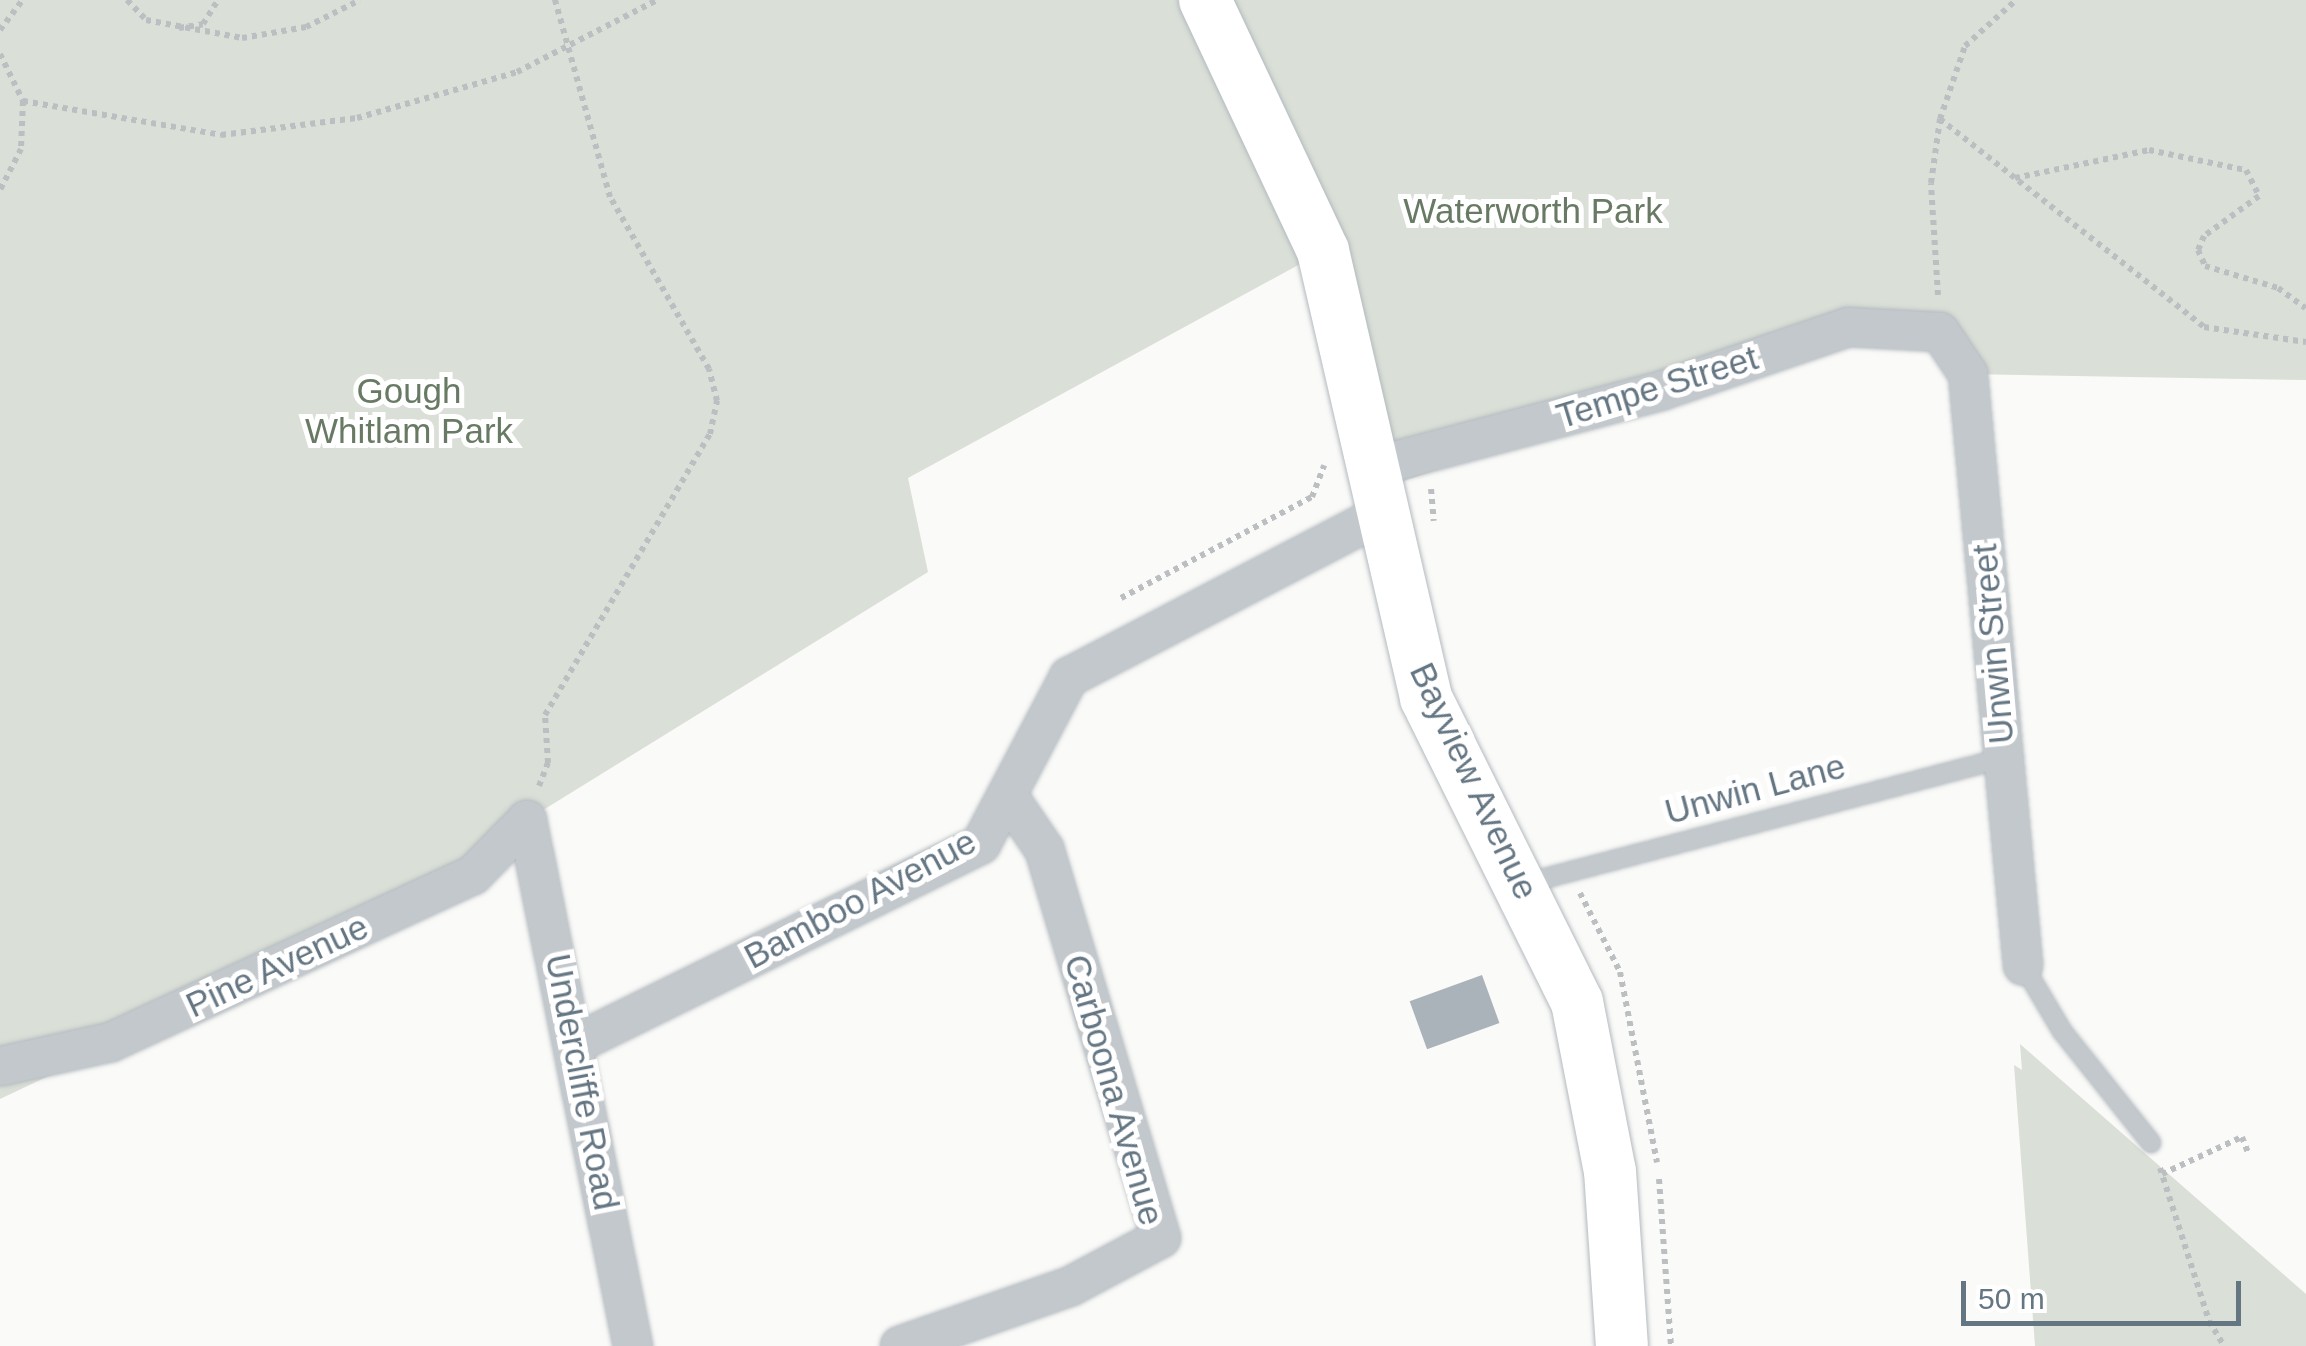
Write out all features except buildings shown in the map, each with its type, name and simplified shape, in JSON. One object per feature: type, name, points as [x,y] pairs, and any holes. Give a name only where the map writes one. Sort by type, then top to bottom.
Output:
[{"type":"main road","name":"Bayview Avenue","points":[[1205,0],[1322,252],[1381,489],[1426,698],[1523,884],[1577,1002],[1597,1080],[1622,1346]]},
{"type":"street","name":"Tempe Street","points":[[1381,489],[1848,328],[1940,332]]},
{"type":"street","name":"Unwin Street","points":[[1940,332],[1968,374],[2023,965]]},
{"type":"street","name":"Bamboo Avenue","points":[[576,1043],[981,844],[1069,677],[1381,489]]},
{"type":"street","name":"Carboona Avenue","points":[[900,1346],[1071,1286],[1161,1238],[1044,849],[1008,796]]},
{"type":"street","name":"Undercliffe Road","points":[[527,820],[576,1043],[633,1346]]},
{"type":"street","name":"Pine Avenue","points":[[2,1066],[111,1042],[455,884],[473,875],[527,820]]},
{"type":"lane","name":"Unwin Lane","points":[[1523,884],[2003,758]]},
{"type":"lane","points":[[2023,965],[2062,1031],[2152,1144]]},
{"type":"path","points":[[0,30],[23,0]]},
{"type":"path","points":[[126,0],[146,20],[178,29],[258,35],[306,27],[360,0]]},
{"type":"path","points":[[178,29],[203,24],[218,0]]},
{"type":"path","points":[[527,820],[548,762],[544,715],[710,434],[716,401],[709,368],[610,197],[555,0]]},
{"type":"path","points":[[23,101],[221,136],[356,118],[517,72],[657,0]]},
{"type":"path","points":[[1940,332],[1932,183],[1940,119],[1965,46],[2016,0]]},
{"type":"path","points":[[0,54],[23,101],[21,149],[0,190]]},
{"type":"path","points":[[1940,119],[2204,327],[2306,342]]},
{"type":"path","points":[[2015,178],[2149,150],[2246,170],[2260,196],[2204,236],[2198,250],[2204,266],[2278,288],[2306,308]]},
{"type":"path","points":[[1122,598],[1312,497],[1325,470],[1322,453]]},
{"type":"path","points":[[2162,1174],[2242,1137],[2248,1153]]},
{"type":"path","points":[[2152,1144],[2209,1321],[2224,1346]]},
{"type":"green space","name":"Gough Whitlam Park","points":[[0,0],[2306,0],[2306,380],[1968,374],[1940,332],[1848,327],[1381,489],[1322,252],[908,478],[928,572],[527,820],[473,875],[0,1099]]},
{"type":"green space","points":[[2020,1044],[2306,1294],[2306,1346],[2035,1346],[2014,1065],[2022,1070]]},
{"type":"park label","name":"Waterworth Park","points":[[1533,211]]}]
